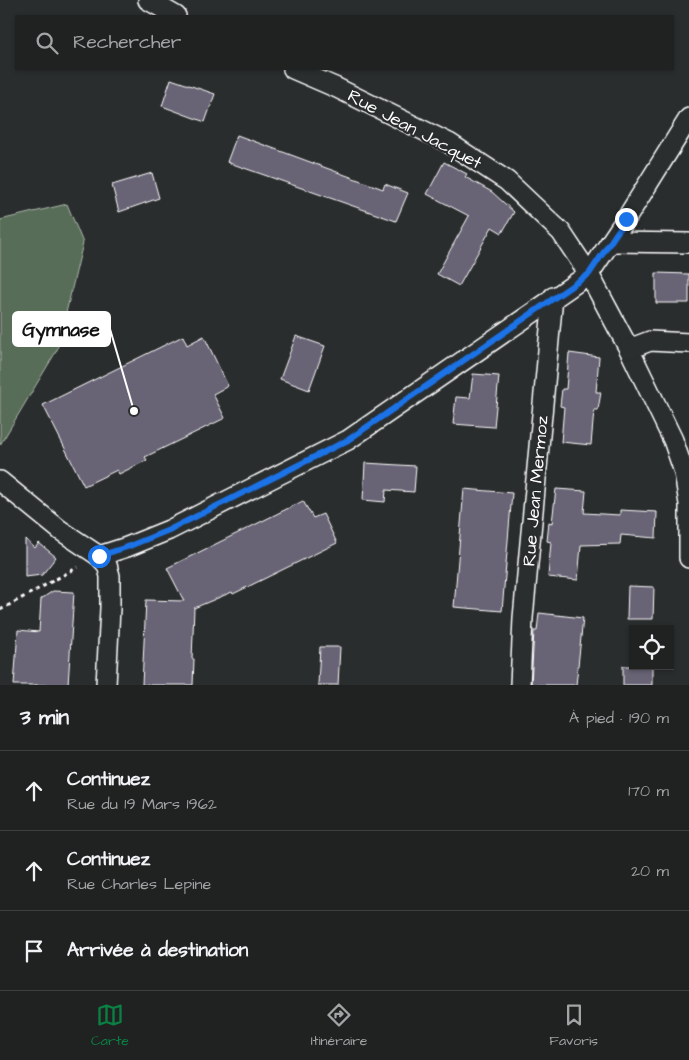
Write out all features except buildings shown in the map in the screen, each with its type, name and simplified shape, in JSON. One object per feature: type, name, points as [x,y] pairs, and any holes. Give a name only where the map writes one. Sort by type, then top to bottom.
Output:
[{"type":"street","points":[[148,0],[174,15]]},
{"type":"street","name":"Rue Jean Jacquet","points":[[295,70],[337,88],[449,143],[507,181],[561,232],[589,274],[629,349],[673,440],[684,472],[689,504],[689,558]]},
{"type":"street","points":[[99,556],[169,530],[348,440],[589,274],[689,118]]},
{"type":"street","points":[[610,242],[689,242]]},
{"type":"street","name":"Rue Jean Mermoz","points":[[520,685],[523,618],[553,298]]},
{"type":"street","points":[[629,349],[650,341],[689,343]]},
{"type":"street","points":[[0,482],[60,530],[99,556],[107,565],[110,576],[110,608],[106,685]]},
{"type":"path","points":[[0,610],[99,556]]},
{"type":"green space","points":[[67,204],[83,243],[57,350],[0,445],[0,220]]},
{"type":"place","name":"Gymnase","points":[[134,411]]},
{"type":"route","points":[[99,556],[169,530],[348,440],[589,274],[626,219]]}]
